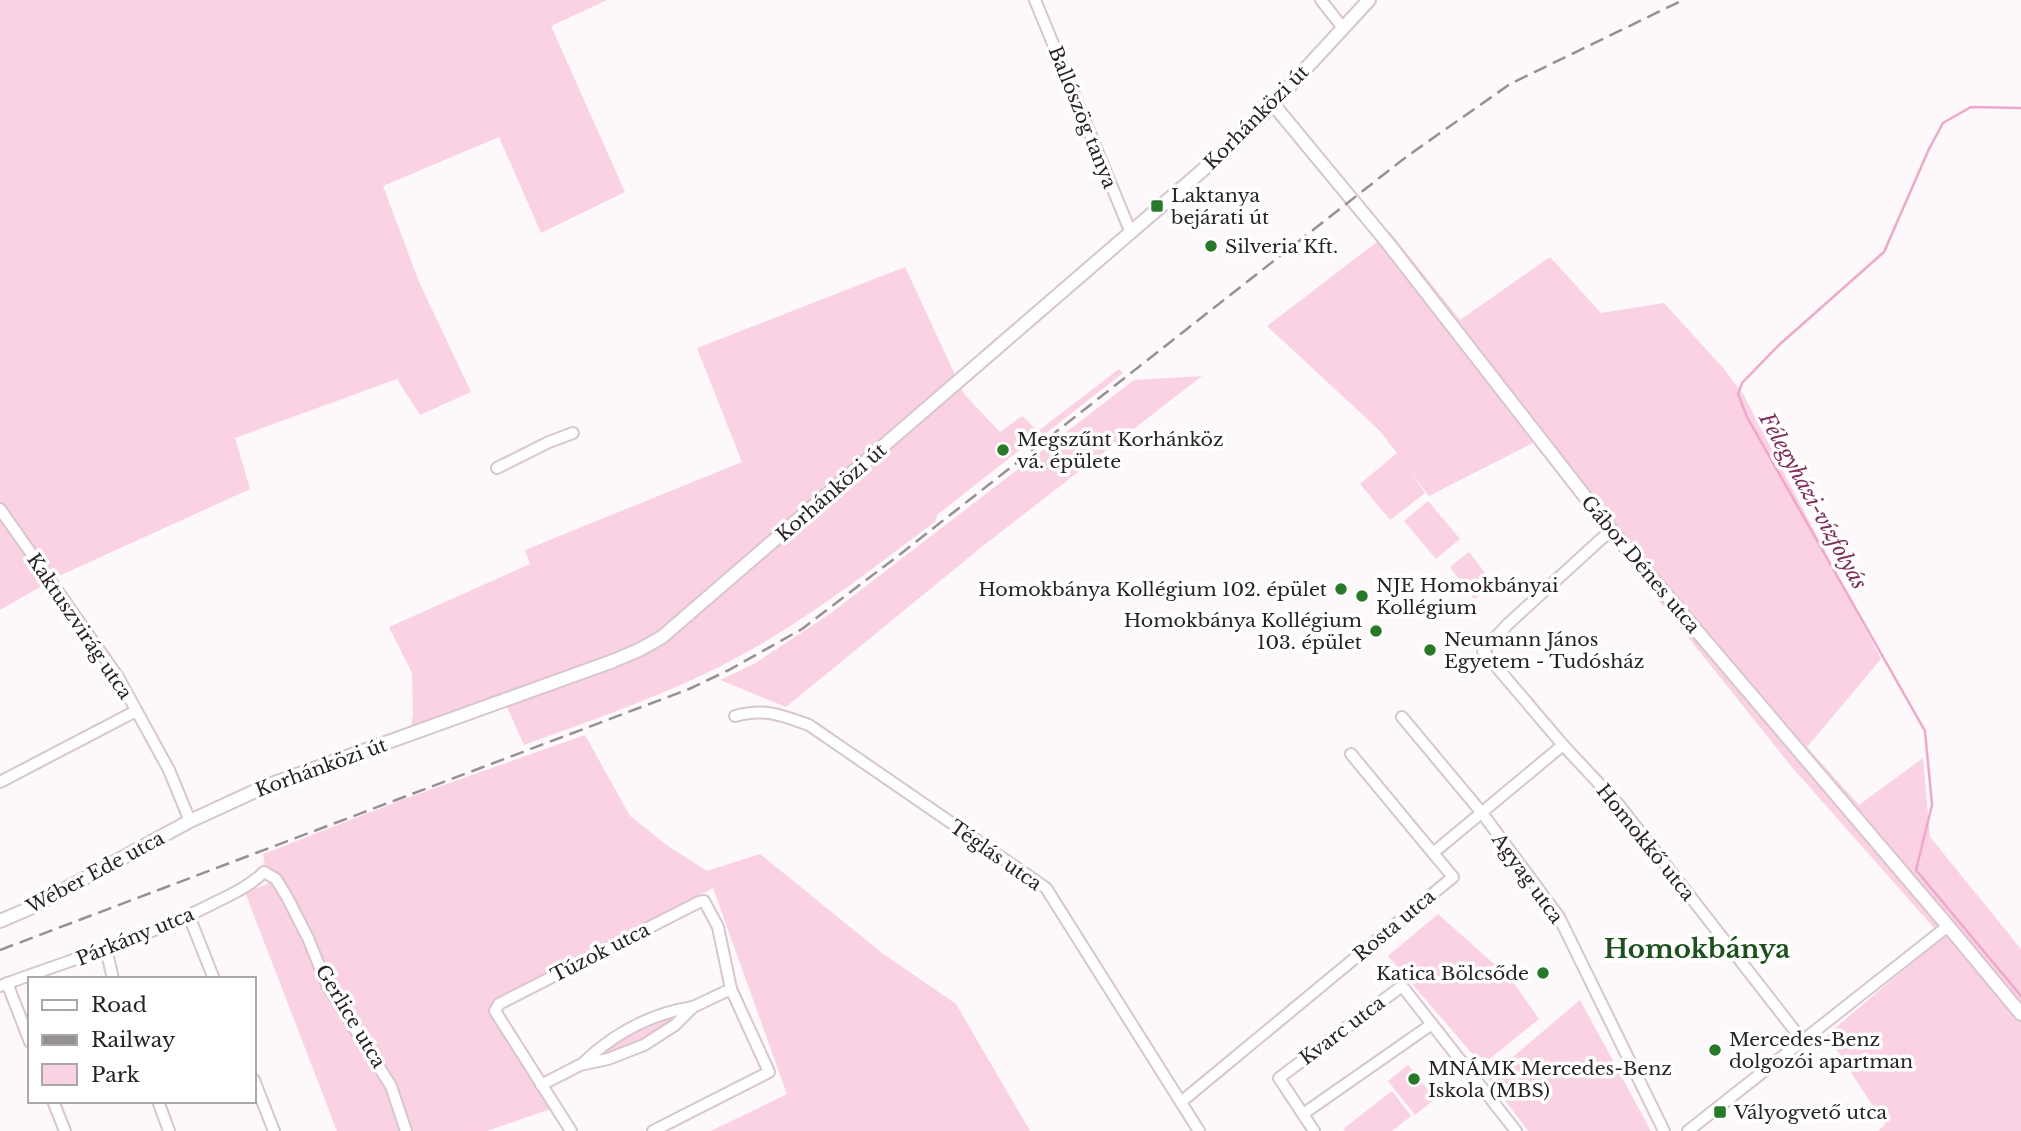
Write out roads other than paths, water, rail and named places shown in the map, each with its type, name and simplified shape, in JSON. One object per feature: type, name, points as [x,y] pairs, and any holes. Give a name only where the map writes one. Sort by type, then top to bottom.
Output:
[{"type":"street","name":"Ballószög tanya","points":[[1035,0],[1131,233]]},
{"type":"street","points":[[1321,0],[1343,28]]},
{"type":"street","name":"Korhánközi út","points":[[190,821],[266,786],[613,661],[669,632],[1226,150],[1273,104],[1369,0]]},
{"type":"street","name":"Gábor Dénes utca","points":[[1273,104],[1387,242],[1611,530],[2021,1014]]},
{"type":"street","points":[[497,468],[573,433]]},
{"type":"street","name":"Kaktuszvirág utca","points":[[0,509],[118,677],[169,770],[190,821]]},
{"type":"street","name":"Homokkő utca","points":[[1611,530],[1508,624],[1483,651],[1563,745],[1619,805],[1802,1040]]},
{"type":"street","points":[[0,782],[136,710]]},
{"type":"street","name":"Téglás utca","points":[[735,716],[750,712],[774,712],[809,725],[1046,888],[1199,1131]]},
{"type":"street","name":"Agyag utca","points":[[1402,717],[1482,813],[1559,917],[1664,1131]]},
{"type":"street","points":[[1351,754],[1433,853],[1563,745]]},
{"type":"street","name":"Wéber Ede utca","points":[[0,921],[28,909],[190,821]]},
{"type":"street","name":"Rosta utca","points":[[1181,1102],[1453,877],[1433,853]]},
{"type":"street","name":"Párkány utca","points":[[4,985],[189,916],[253,883],[264,872]]},
{"type":"street","name":"Gerlice utca","points":[[264,872],[276,879],[287,897],[308,938],[327,985],[391,1086],[406,1131]]},
{"type":"street","name":"Túzok utca","points":[[571,1131],[498,1019],[495,1011],[499,1004],[704,901],[718,927],[731,989],[769,1068],[767,1075],[653,1131]]},
{"type":"street","points":[[189,916],[213,977]]},
{"type":"street","points":[[1688,1131],[1948,926]]},
{"type":"street","points":[[106,949],[113,977]]},
{"type":"street","points":[[4,985],[28,1037]]},
{"type":"street","name":"Kvarc utca","points":[[1303,1114],[1279,1078],[1402,986],[1517,1131]]},
{"type":"street","points":[[580,1065],[600,1046],[635,1024],[672,1010],[693,1007],[731,989]]},
{"type":"street","points":[[541,1085],[580,1065],[608,1059],[644,1045],[675,1025],[693,1007]]},
{"type":"street","points":[[1314,1131],[1303,1114],[1432,1024]]},
{"type":"street","points":[[256,1085],[274,1131]]},
{"type":"street","points":[[54,1103],[65,1131]]},
{"type":"street","points":[[159,1103],[169,1131]]},
{"type":"waterway","name":"Félegyházi-vízfolyás","points":[[2021,108],[1971,107],[1943,123],[1884,252],[1779,345],[1742,383],[1738,394],[1747,417],[1925,731],[1932,805],[1916,870],[2021,996]]},
{"type":"railway","points":[[0,950],[689,689],[802,629],[1406,157],[1510,84],[1683,0]]},
{"type":"place","name":"Laktanya bejárati út","points":[[1157,206]]},
{"type":"place","name":"Silveria Kft.","points":[[1211,246]]},
{"type":"place","name":"Megszűnt Korhánköz vá. épülete","points":[[1003,450]]},
{"type":"place","name":"Homokbánya Kollégium 102. épület","points":[[1341,589]]},
{"type":"place","name":"NJE Homokbányai Kollégium","points":[[1362,596]]},
{"type":"place","name":"Homokbánya Kollégium 103. épület","points":[[1376,631]]},
{"type":"place","name":"Neumann János Egyetem - Tudósház","points":[[1430,650]]},
{"type":"place","name":"Katica Bölcsőde","points":[[1543,973]]},
{"type":"place","name":"Mercedes-Benz dolgozói apartman","points":[[1715,1050]]},
{"type":"place","name":"MNÁMK Mercedes-Benz Iskola (MBS)","points":[[1414,1079]]},
{"type":"place","name":"Vályogvető utca","points":[[1720,1112]]},
{"type":"district","name":"Homokbánya","points":[[1697,949]]}]
